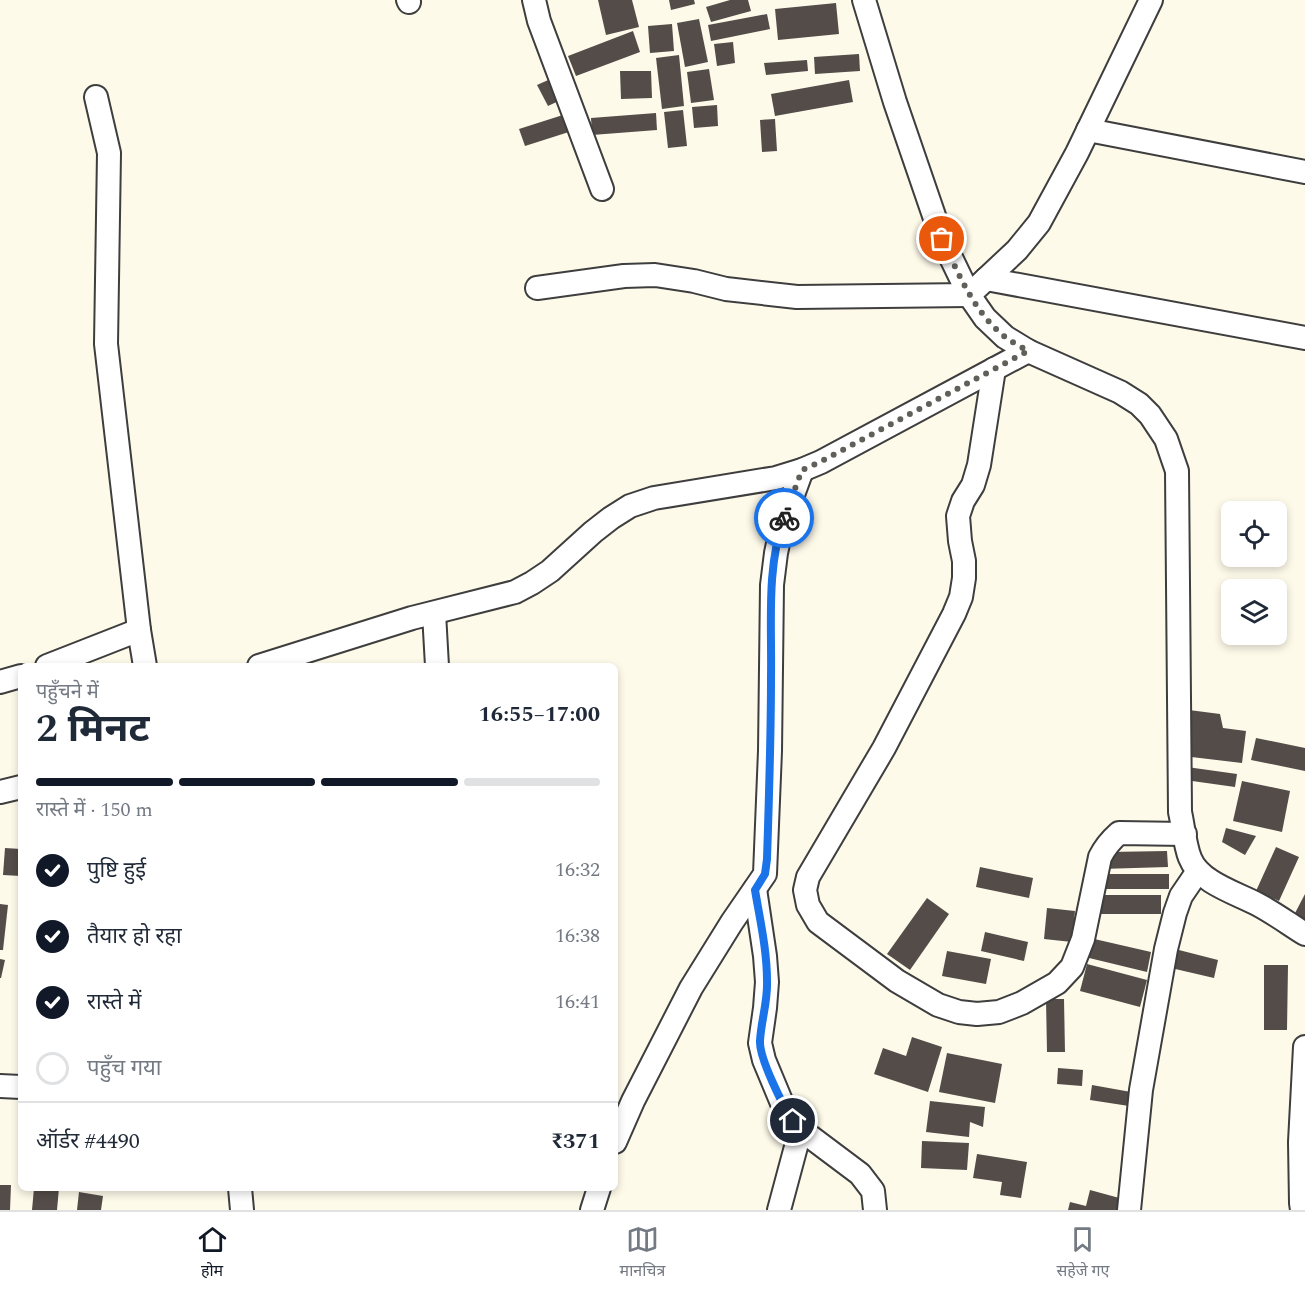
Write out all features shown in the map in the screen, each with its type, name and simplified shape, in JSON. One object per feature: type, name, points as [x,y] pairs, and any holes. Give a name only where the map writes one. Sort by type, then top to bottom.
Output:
[{"type":"street","points":[[534,0],[602,189]]},
{"type":"street","points":[[864,0],[895,102],[942,239],[969,295],[985,318],[1005,337],[1028,351],[1120,392],[1150,415],[1166,439],[1177,471],[1180,812],[1190,858],[1198,871],[1212,882],[1258,904],[1305,934]]},
{"type":"street","points":[[537,288],[615,277],[655,276],[694,281],[726,289],[797,297],[969,295],[1017,250],[1039,223],[1059,189],[1151,0]]},
{"type":"street","points":[[96,97],[109,153],[106,344],[144,663]]},
{"type":"street","points":[[1088,130],[1305,172]]},
{"type":"street","points":[[986,279],[1305,338]]},
{"type":"street","points":[[269,663],[401,622],[515,592],[550,571],[593,532],[630,506],[654,498],[776,478],[802,470],[1028,351]]},
{"type":"street","points":[[994,369],[979,465],[973,485],[963,501],[958,516],[964,561],[961,597],[884,748],[808,877],[805,890],[808,905],[818,922],[897,981],[938,1005],[959,1012],[976,1014],[999,1012],[1022,1003],[1057,983],[1072,967],[1083,939],[1100,857],[1112,839],[1119,833],[1185,834]]},
{"type":"street","points":[[618,1135],[691,988],[765,874],[770,751],[772,585],[782,525],[802,470]]},
{"type":"street","points":[[434,613],[437,663]]},
{"type":"street","points":[[55,663],[139,630]]},
{"type":"street","points":[[0,682],[18,677]]},
{"type":"street","points":[[0,792],[18,789]]},
{"type":"street","points":[[1129,1210],[1141,1090],[1166,949],[1181,896],[1198,871]]},
{"type":"street","points":[[755,890],[767,982],[760,1043],[764,1060],[784,1108],[793,1121],[808,1136],[860,1174],[873,1191],[875,1210]]},
{"type":"street","points":[[1302,1210],[1300,1142],[1305,1047]]},
{"type":"street","points":[[0,1086],[18,1086]]},
{"type":"street","points":[[779,1210],[801,1128]]},
{"type":"street","points":[[240,1191],[242,1210]]},
{"type":"street","points":[[592,1210],[599,1191]]},
{"type":"building","points":[[598,0],[632,0],[639,27],[606,35]]},
{"type":"building","points":[[669,0],[694,0],[695,4],[671,10]]},
{"type":"building","points":[[730,0],[748,0],[751,11],[711,22],[706,7]]},
{"type":"building","points":[[836,3],[839,34],[778,40],[775,9]]},
{"type":"building","points":[[767,14],[770,29],[711,41],[708,25]]},
{"type":"building","points":[[699,19],[708,62],[685,67],[677,23]]},
{"type":"building","points":[[672,24],[674,51],[650,53],[648,26]]},
{"type":"building","points":[[633,31],[640,52],[576,76],[568,56]]},
{"type":"building","points":[[733,42],[735,63],[717,66],[714,44]]},
{"type":"building","points":[[859,54],[860,71],[815,74],[814,57]]},
{"type":"building","points":[[679,55],[684,106],[662,109],[656,58]]},
{"type":"building","points":[[807,60],[808,71],[766,75],[764,63]]},
{"type":"building","points":[[709,69],[714,100],[691,103],[687,72]]},
{"type":"building","points":[[620,71],[651,71],[652,98],[621,99]]},
{"type":"building","points":[[555,77],[565,98],[548,106],[537,85]]},
{"type":"building","points":[[849,80],[853,102],[775,116],[771,94]]},
{"type":"building","points":[[717,105],[718,126],[694,128],[692,107]]},
{"type":"building","points":[[683,110],[687,146],[668,148],[664,112]]},
{"type":"building","points":[[656,113],[657,130],[592,135],[591,118]]},
{"type":"building","points":[[566,114],[572,131],[525,146],[519,129]]},
{"type":"building","points":[[775,119],[777,151],[762,152],[760,120]]},
{"type":"building","points":[[1189,710],[1220,714],[1223,728],[1246,731],[1242,763],[1183,756]]},
{"type":"building","points":[[1256,738],[1305,748],[1305,771],[1251,760]]},
{"type":"building","points":[[1187,767],[1237,774],[1235,787],[1185,780]]},
{"type":"building","points":[[1242,781],[1290,791],[1282,832],[1233,821]]},
{"type":"building","points":[[1226,828],[1256,836],[1245,855],[1222,842]]},
{"type":"building","points":[[1276,847],[1299,857],[1279,901],[1256,891]]},
{"type":"building","points":[[5,848],[18,849],[18,876],[3,875]]},
{"type":"building","points":[[1167,851],[1168,867],[1101,869],[1108,852]]},
{"type":"building","points":[[980,867],[1033,878],[1029,898],[976,887]]},
{"type":"building","points":[[1103,874],[1169,874],[1169,889],[1103,889]]},
{"type":"building","points":[[1305,894],[1305,921],[1294,915]]},
{"type":"building","points":[[1101,895],[1161,895],[1161,914],[1101,914]]},
{"type":"building","points":[[927,898],[949,914],[910,970],[887,954]]},
{"type":"building","points":[[0,904],[8,905],[3,950],[0,950]]},
{"type":"building","points":[[1047,908],[1075,911],[1072,942],[1044,939]]},
{"type":"building","points":[[985,932],[1028,942],[1024,961],[981,951]]},
{"type":"building","points":[[1090,938],[1151,952],[1147,972],[1085,957]]},
{"type":"building","points":[[1175,949],[1218,960],[1214,978],[1171,968]]},
{"type":"building","points":[[947,951],[991,959],[986,984],[942,976]]},
{"type":"building","points":[[0,959],[5,960],[1,978],[0,978]]},
{"type":"building","points":[[1087,964],[1147,980],[1140,1007],[1080,991]]},
{"type":"building","points":[[1264,965],[1288,965],[1287,1030],[1264,1030]]},
{"type":"building","points":[[1046,999],[1064,999],[1065,1052],[1047,1052]]},
{"type":"building","points":[[912,1037],[942,1047],[928,1092],[874,1074],[883,1048],[906,1056]]},
{"type":"building","points":[[947,1053],[1002,1064],[995,1103],[939,1092]]},
{"type":"building","points":[[1058,1068],[1083,1070],[1082,1086],[1057,1084]]},
{"type":"building","points":[[1092,1085],[1131,1092],[1129,1106],[1090,1100]]},
{"type":"building","points":[[930,1101],[985,1107],[983,1127],[970,1122],[969,1137],[926,1132]]},
{"type":"building","points":[[922,1141],[969,1143],[967,1170],[921,1168]]},
{"type":"building","points":[[977,1154],[1027,1162],[1021,1198],[1000,1195],[1002,1182],[973,1178]]},
{"type":"building","points":[[0,1185],[11,1185],[10,1210],[0,1210]]},
{"type":"building","points":[[1090,1190],[1123,1199],[1120,1210],[1068,1210],[1070,1202],[1086,1206]]},
{"type":"building","points":[[34,1191],[59,1191],[57,1210],[32,1210]]},
{"type":"building","points":[[79,1192],[103,1196],[101,1210],[77,1210]]},
{"type":"way so far","points":[[784,518],[802,470],[1028,351],[1005,337],[985,318],[969,295],[942,239]]},
{"type":"route","points":[[784,518],[772,585],[767,859],[765,874],[755,890],[767,982],[760,1043],[764,1060],[784,1108],[793,1121]]}]
